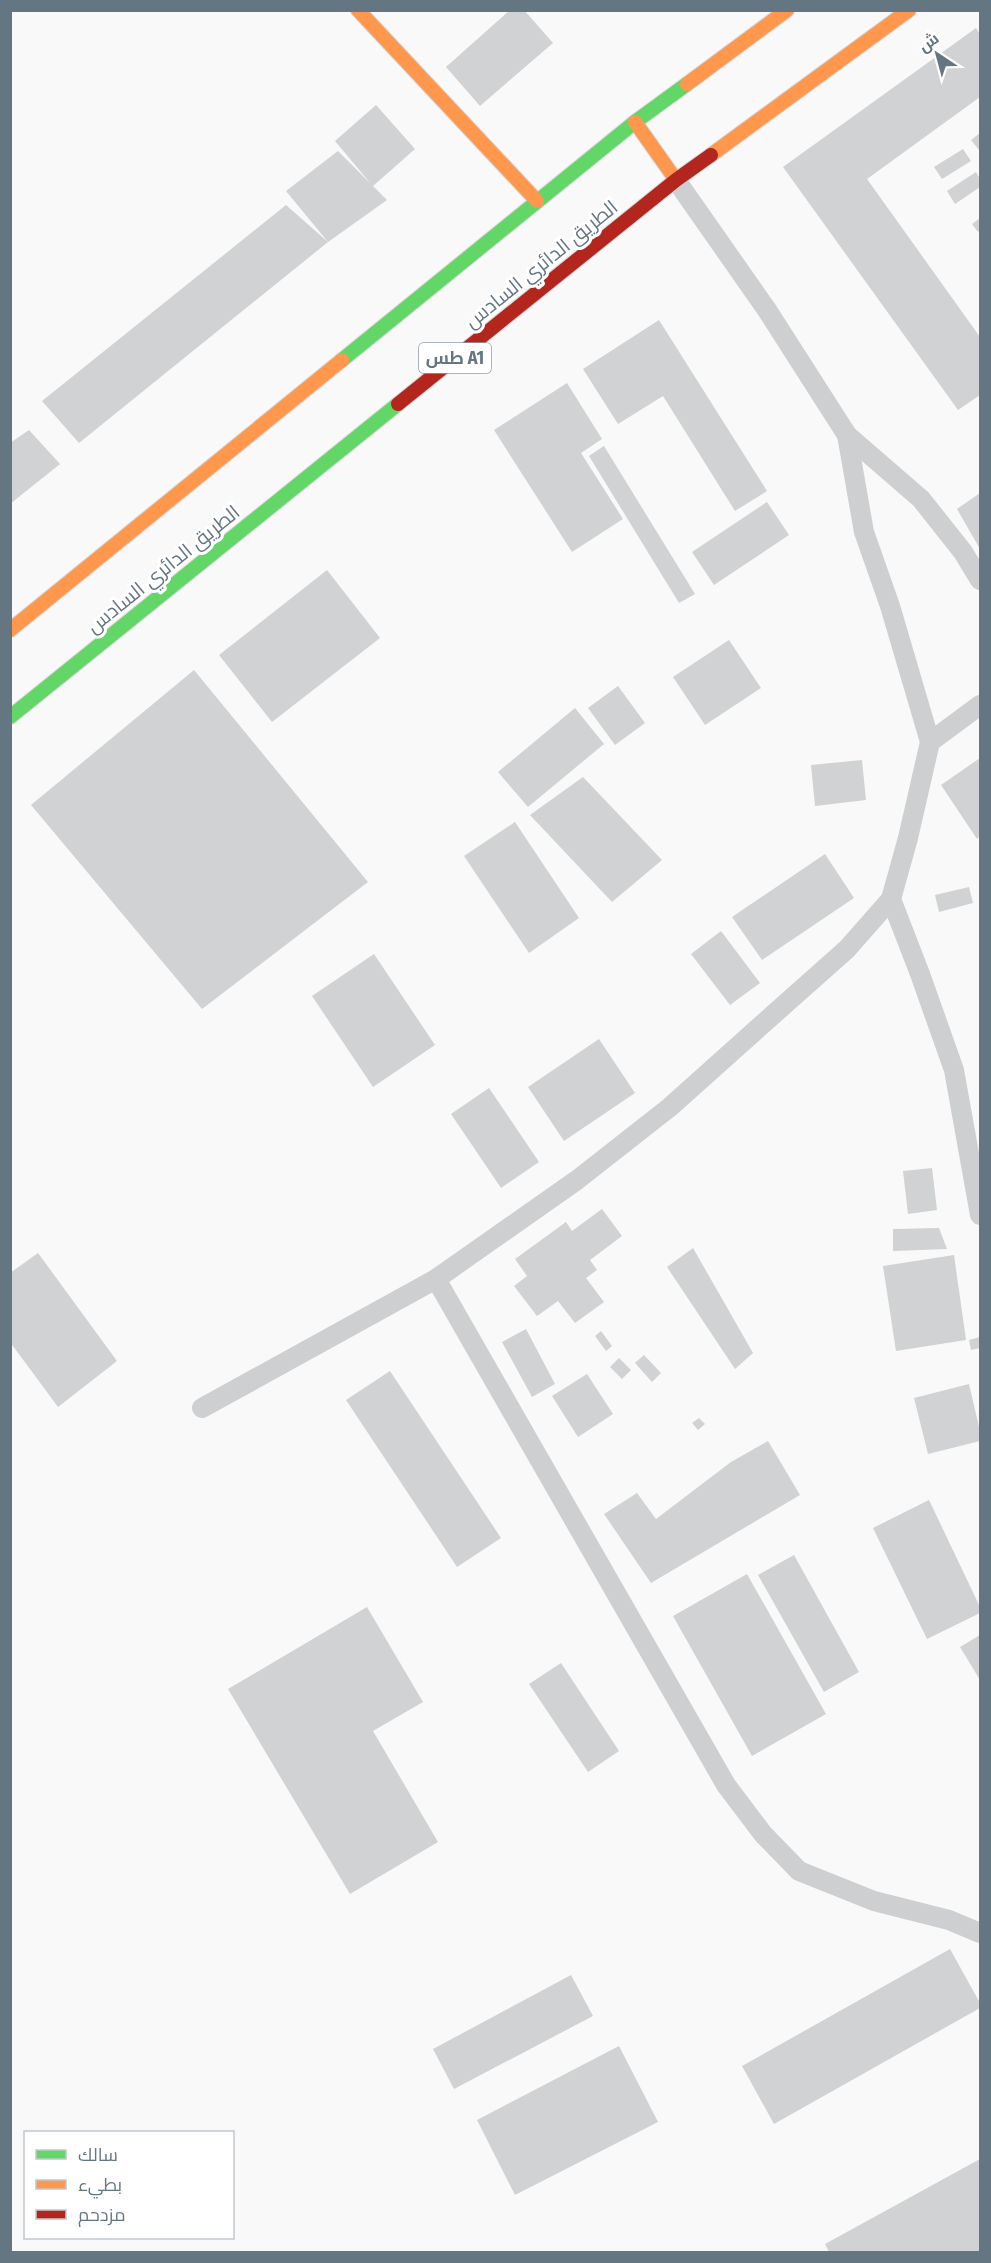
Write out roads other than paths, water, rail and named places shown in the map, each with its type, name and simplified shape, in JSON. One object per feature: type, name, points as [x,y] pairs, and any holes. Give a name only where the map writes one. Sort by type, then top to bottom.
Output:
[{"type":"main road","points":[[358,10],[537,201]]},
{"type":"main road","points":[[10,630],[635,122],[788,10]]},
{"type":"main road","name":"الطريق الدائري السادس","points":[[10,717],[676,180],[909,10]]},
{"type":"main road","points":[[635,122],[676,180]]},
{"type":"lane","points":[[676,180],[767,310],[847,435],[921,499],[963,552],[981,580]]},
{"type":"lane","points":[[202,1408],[436,1279],[577,1180],[670,1107],[847,949],[891,899],[930,742],[890,606],[864,532],[847,435]]},
{"type":"lane","points":[[930,742],[981,705]]},
{"type":"lane","points":[[891,899],[954,1070],[981,1215]]},
{"type":"lane","points":[[436,1279],[726,1785],[763,1834],[799,1871],[874,1901],[949,1920],[981,1932]]}]
